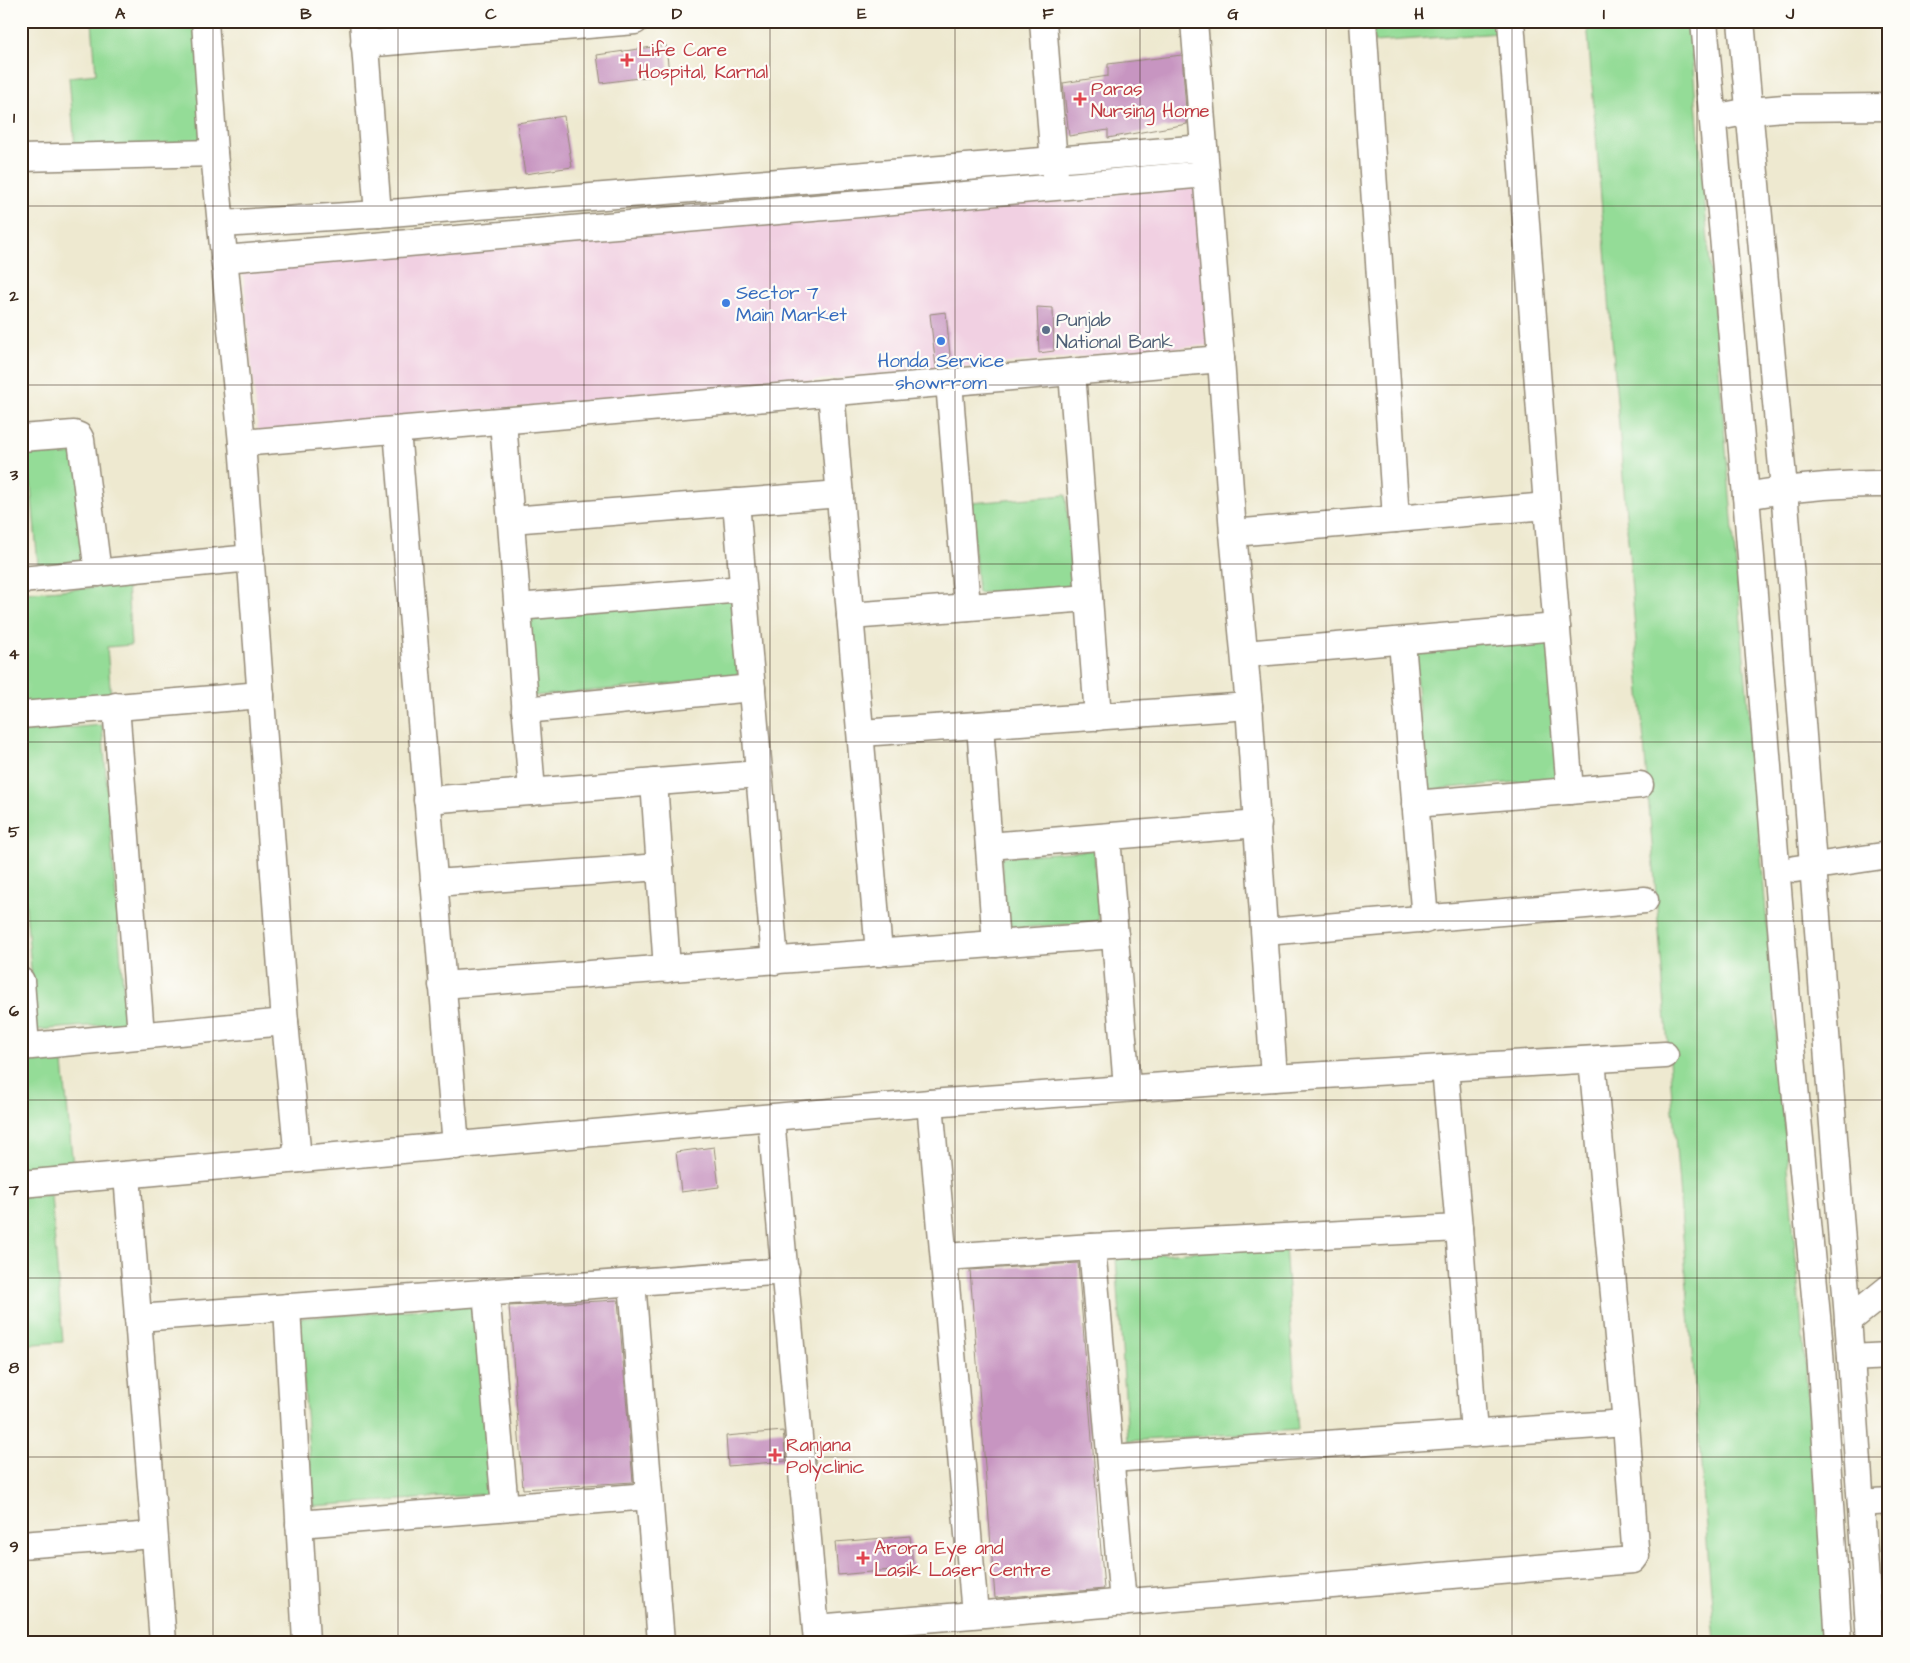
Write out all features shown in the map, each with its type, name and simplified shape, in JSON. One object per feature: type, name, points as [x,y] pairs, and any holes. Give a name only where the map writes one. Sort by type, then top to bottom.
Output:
[{"type":"street","points":[[205,21],[214,153],[242,443],[285,1022],[298,1160]]},
{"type":"street","points":[[378,214],[364,32],[635,21]]},
{"type":"street","points":[[1043,21],[1056,187]]},
{"type":"street","points":[[1194,21],[1233,533],[1245,654],[1258,824],[1274,1078]]},
{"type":"street","points":[[1363,21],[1396,519]]},
{"type":"street","points":[[1511,21],[1570,791]]},
{"type":"street","points":[[1704,21],[1746,496],[1789,1025],[1820,1337],[1839,1642]]},
{"type":"street","points":[[1741,21],[1784,489],[1849,1338],[1870,1642]]},
{"type":"street","points":[[1713,118],[1750,111],[1784,108],[1889,106]]},
{"type":"street","points":[[222,224],[378,214],[1204,148]]},
{"type":"street","points":[[21,158],[214,153]]},
{"type":"street","points":[[224,259],[1206,174]]},
{"type":"street","points":[[821,178],[822,207]]},
{"type":"street","points":[[559,199],[561,229]]},
{"type":"street","points":[[242,443],[1221,359]]},
{"type":"street","points":[[1072,372],[1098,717]]},
{"type":"street","points":[[949,382],[967,607]]},
{"type":"street","points":[[831,392],[879,953]]},
{"type":"street","points":[[503,421],[532,792]]},
{"type":"street","points":[[397,430],[456,1146]]},
{"type":"street","points":[[21,438],[74,434],[81,440],[98,573]]},
{"type":"street","points":[[1746,496],[1784,489],[1840,484],[1889,484]]},
{"type":"street","points":[[511,520],[840,494]]},
{"type":"street","points":[[736,502],[775,961]]},
{"type":"street","points":[[1233,533],[1547,506]]},
{"type":"street","points":[[21,580],[250,558]]},
{"type":"street","points":[[517,607],[743,589]]},
{"type":"street","points":[[850,616],[1089,598]]},
{"type":"street","points":[[1245,654],[1402,642],[1557,627]]},
{"type":"street","points":[[1402,642],[1425,920]]},
{"type":"street","points":[[526,710],[752,688]]},
{"type":"street","points":[[21,715],[261,695]]},
{"type":"street","points":[[116,706],[141,1035]]},
{"type":"street","points":[[860,733],[1249,706]]},
{"type":"street","points":[[980,725],[996,944]]},
{"type":"street","points":[[427,800],[759,774]]},
{"type":"street","points":[[654,782],[667,969]]},
{"type":"street","points":[[1415,804],[1640,785]]},
{"type":"street","points":[[989,846],[1258,824]]},
{"type":"street","points":[[1107,837],[1127,1088]]},
{"type":"street","points":[[1777,871],[1889,855]]},
{"type":"street","points":[[434,884],[660,867]]},
{"type":"street","points":[[1266,932],[1645,900]]},
{"type":"street","points":[[442,985],[1115,935]]},
{"type":"street","points":[[21,981],[24,1046],[285,1022]]},
{"type":"street","points":[[21,1184],[930,1103],[1274,1078],[1665,1055]]},
{"type":"street","points":[[771,1118],[817,1635],[975,1614],[1633,1560],[1636,1556],[1626,1423],[1592,1060]]},
{"type":"street","points":[[1445,1068],[1474,1434]]},
{"type":"street","points":[[930,1103],[975,1614]]},
{"type":"street","points":[[127,1175],[163,1642]]},
{"type":"street","points":[[945,1257],[1092,1247],[1459,1228]]},
{"type":"street","points":[[1092,1247],[1123,1603]]},
{"type":"street","points":[[138,1318],[786,1271]]},
{"type":"street","points":[[632,1282],[661,1642]]},
{"type":"street","points":[[1849,1338],[1889,1288]]},
{"type":"street","points":[[486,1293],[505,1508]]},
{"type":"street","points":[[287,1307],[306,1642]]},
{"type":"street","points":[[1820,1337],[1849,1338],[1889,1356]]},
{"type":"street","points":[[1111,1459],[1626,1423]]},
{"type":"street","points":[[299,1524],[649,1496]]},
{"type":"street","points":[[1861,1504],[1889,1501]]},
{"type":"street","points":[[21,1545],[154,1535]]},
{"type":"shaded area","name":"Sector 7 Main Market","points":[[1196,187],[1210,345],[258,431],[242,261]]},
{"type":"green space","points":[[92,21],[196,21],[205,146],[75,148],[69,77],[96,74]]},
{"type":"green space","points":[[1373,21],[1499,21],[1500,33],[1374,42]]},
{"type":"green space","points":[[1587,21],[1689,21],[1829,1642],[1715,1642]]},
{"type":"green space","points":[[82,449],[92,560],[38,565],[28,453]]},
{"type":"green space","points":[[1066,495],[1073,586],[978,593],[971,503]]},
{"type":"green space","points":[[127,585],[131,645],[107,647],[111,699],[21,706],[21,593]]},
{"type":"green space","points":[[731,598],[738,678],[534,696],[527,616]]},
{"type":"green space","points":[[1553,637],[1565,778],[1425,790],[1414,649]]},
{"type":"green space","points":[[102,725],[126,1023],[36,1030],[21,848],[21,732]]},
{"type":"green space","points":[[1094,850],[1099,922],[1007,929],[1001,857]]},
{"type":"green space","points":[[62,1053],[73,1166],[21,1171],[21,1057]]},
{"type":"green space","points":[[51,1195],[63,1342],[21,1345],[21,1197]]},
{"type":"green space","points":[[1285,1245],[1298,1430],[1128,1441],[1116,1257]]},
{"type":"green space","points":[[477,1305],[490,1494],[313,1506],[299,1318]]},
{"type":"building","points":[[666,45],[669,74],[601,83],[597,55]]},
{"type":"building","points":[[1182,55],[1187,124],[1108,138],[1108,130],[1069,136],[1063,83],[1108,76],[1108,64]]},
{"type":"building","points":[[564,116],[572,167],[525,174],[517,123]]},
{"type":"building","name":"Punjab National Bank","points":[[1037,307],[1053,308],[1054,351],[1039,353]]},
{"type":"building","name":"Honda Service showrrom","points":[[946,312],[951,367],[936,368],[930,314]]},
{"type":"building","points":[[714,1147],[719,1187],[681,1192],[676,1152]]},
{"type":"building","points":[[1078,1263],[1104,1589],[995,1598],[970,1270]]},
{"type":"building","points":[[618,1300],[633,1482],[523,1489],[509,1306]]},
{"type":"building","points":[[783,1431],[786,1461],[728,1466],[726,1436]]},
{"type":"building","points":[[910,1536],[913,1568],[838,1575],[835,1542]]},
{"type":"place","name":"Life Care Hospital, Karnal","points":[[627,60]]},
{"type":"place","name":"Paras Nursing Home","points":[[1080,99]]},
{"type":"place","name":"Sector 7 Main Market","points":[[726,303]]},
{"type":"place","name":"Punjab National Bank","points":[[1046,330]]},
{"type":"place","name":"Honda Service showrrom","points":[[941,341]]},
{"type":"place","name":"Ranjana Polyclinic","points":[[775,1455]]},
{"type":"place","name":"Arora Eye and Lasik Laser Centre","points":[[863,1558]]}]
